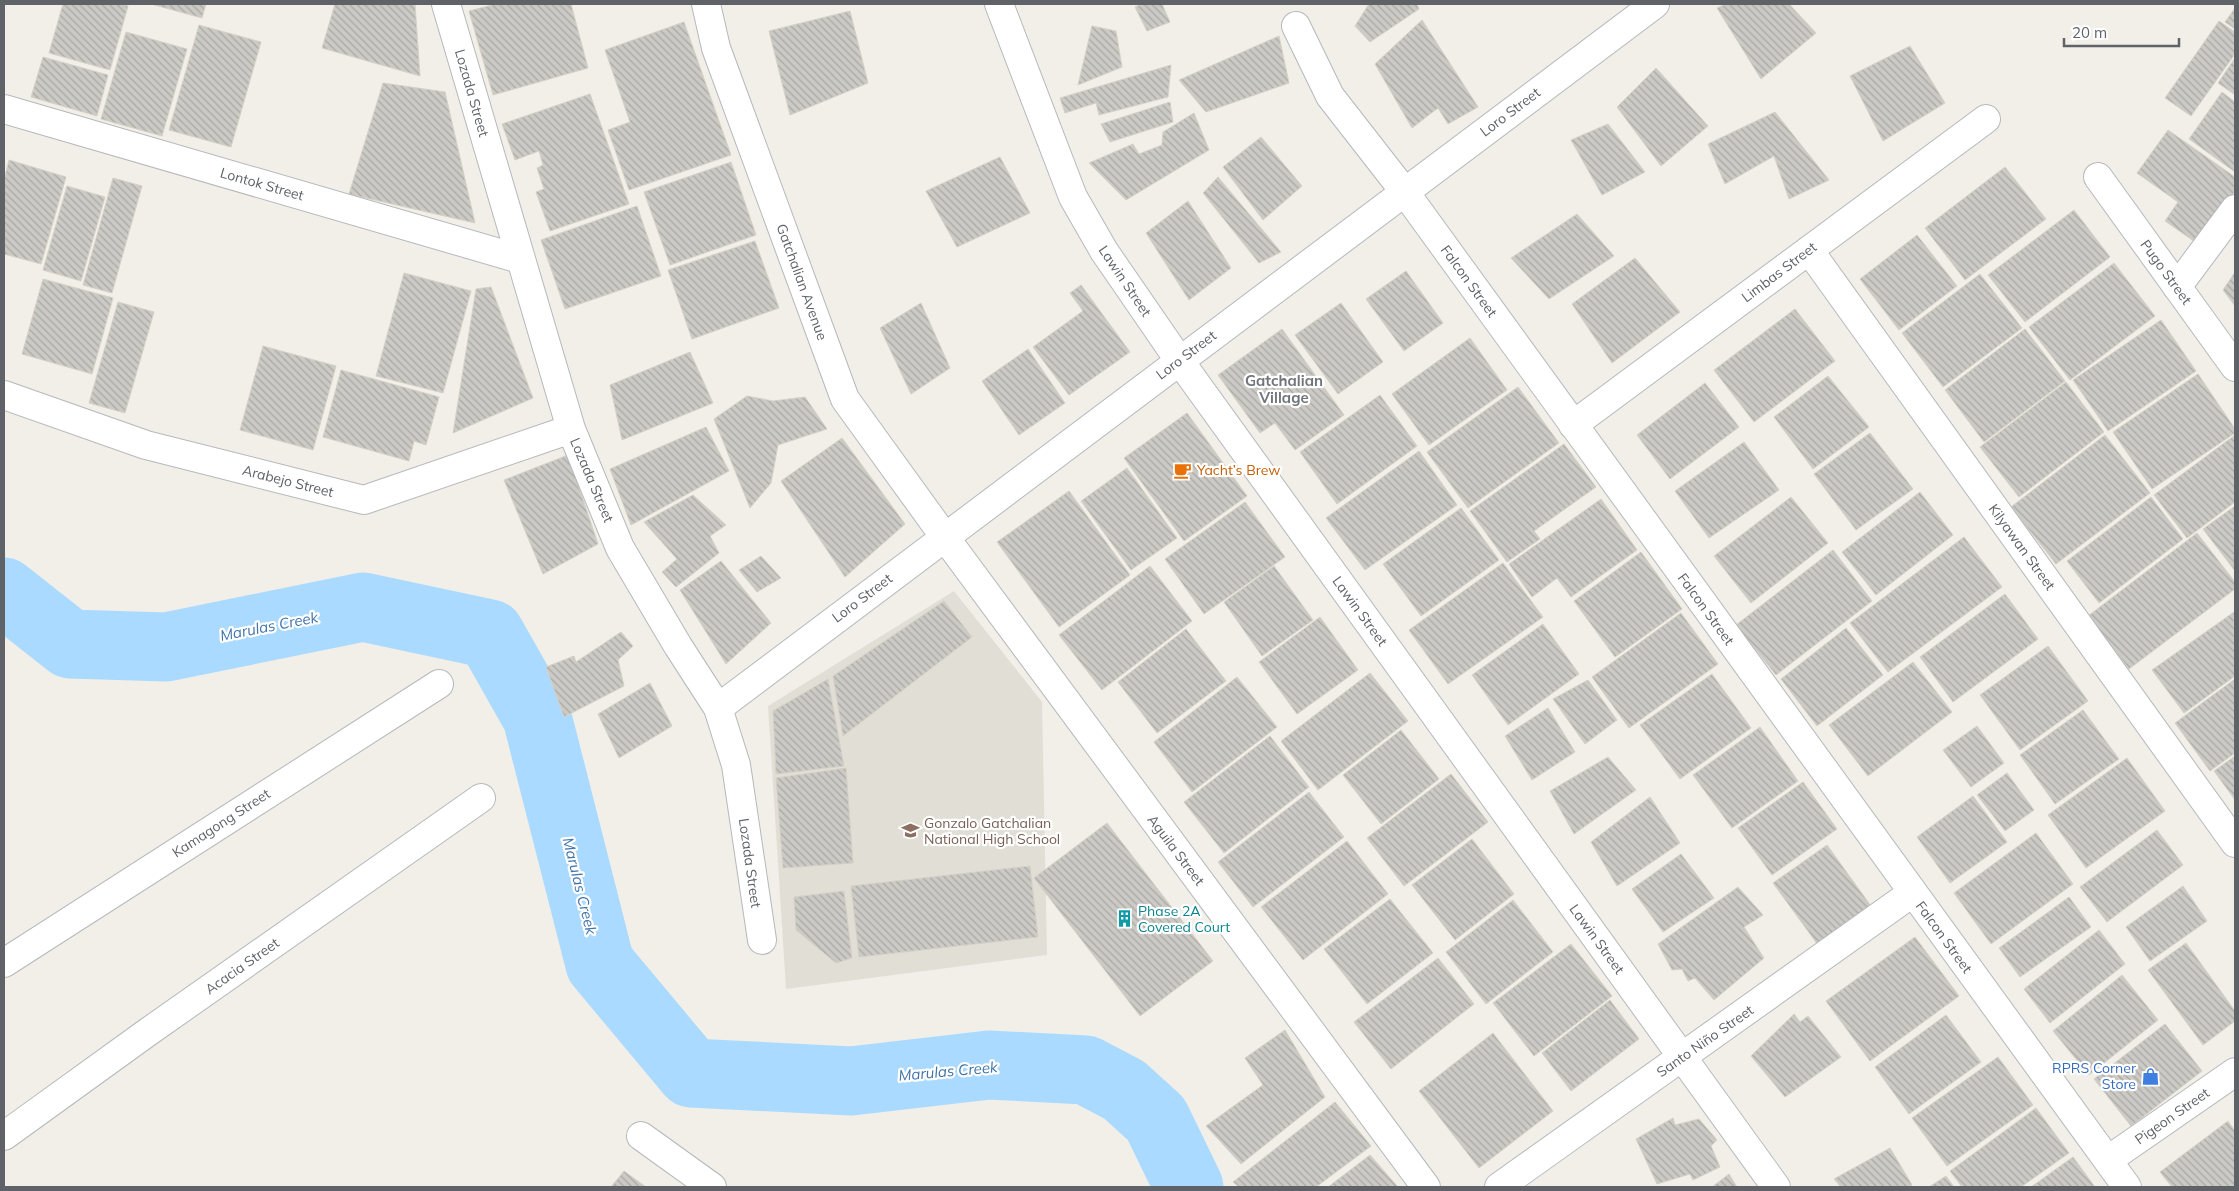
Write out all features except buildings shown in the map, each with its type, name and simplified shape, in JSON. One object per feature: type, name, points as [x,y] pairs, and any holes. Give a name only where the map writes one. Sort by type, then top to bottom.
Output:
[{"type":"street","name":"Lozada Street","points":[[446,4],[571,429],[620,548],[678,646],[718,708],[736,765],[762,940]]},
{"type":"street","name":"Gatchalian Avenue","points":[[706,4],[716,48],[845,398],[944,536]]},
{"type":"street","name":"Lawin Street","points":[[999,4],[1073,198],[1104,251],[1179,360],[1776,1187]]},
{"type":"street","name":"Loro Street","points":[[718,708],[944,536],[1654,4]]},
{"type":"street","name":"Falcon Street","points":[[1296,26],[1330,96],[1404,191],[2127,1187]]},
{"type":"street","name":"Lontok Street","points":[[4,109],[520,258]]},
{"type":"street","name":"Limbas Street","points":[[1573,425],[1986,119]]},
{"type":"street","name":"Pugo Street","points":[[2098,176],[2235,367]]},
{"type":"street","points":[[2177,286],[2235,209]]},
{"type":"street","name":"Kilyawan Street","points":[[1809,250],[2235,843]]},
{"type":"street","name":"Arabejo Street","points":[[4,395],[146,445],[364,500],[571,429]]},
{"type":"street","name":"Aguila Street","points":[[944,536],[1426,1187]]},
{"type":"street","name":"Kamagong Street","points":[[4,963],[439,684]]},
{"type":"street","name":"Acacia Street","points":[[4,1136],[148,1032],[481,798]]},
{"type":"street","name":"Santo Niño Street","points":[[1499,1187],[1912,893]]},
{"type":"street","name":"Pigeon Street","points":[[2108,1160],[2235,1072]]},
{"type":"street","points":[[641,1136],[712,1187]]},
{"type":"shaded area","name":"Gonzalo Gatchalian National High School","points":[[954,591],[1042,702],[1047,955],[786,989],[768,706]]},
{"type":"waterway","name":"Marulas Creek","points":[[4,592],[70,644],[166,647],[363,607],[490,634],[537,717],[600,964],[691,1073],[851,1081],[989,1065],[1086,1070],[1124,1090],[1156,1119],[1189,1187]]},
{"type":"place","name":"Yacht’s Brew","points":[[1183,470]]},
{"type":"place","name":"Gonzalo Gatchalian National High School","points":[[910,831]]},
{"type":"place","name":"Phase 2A Covered Court","points":[[1124,919]]},
{"type":"place","name":"RPRS Corner Store","points":[[2150,1076]]},
{"type":"district","name":"Gatchalian Village","points":[[1284,388]]}]
